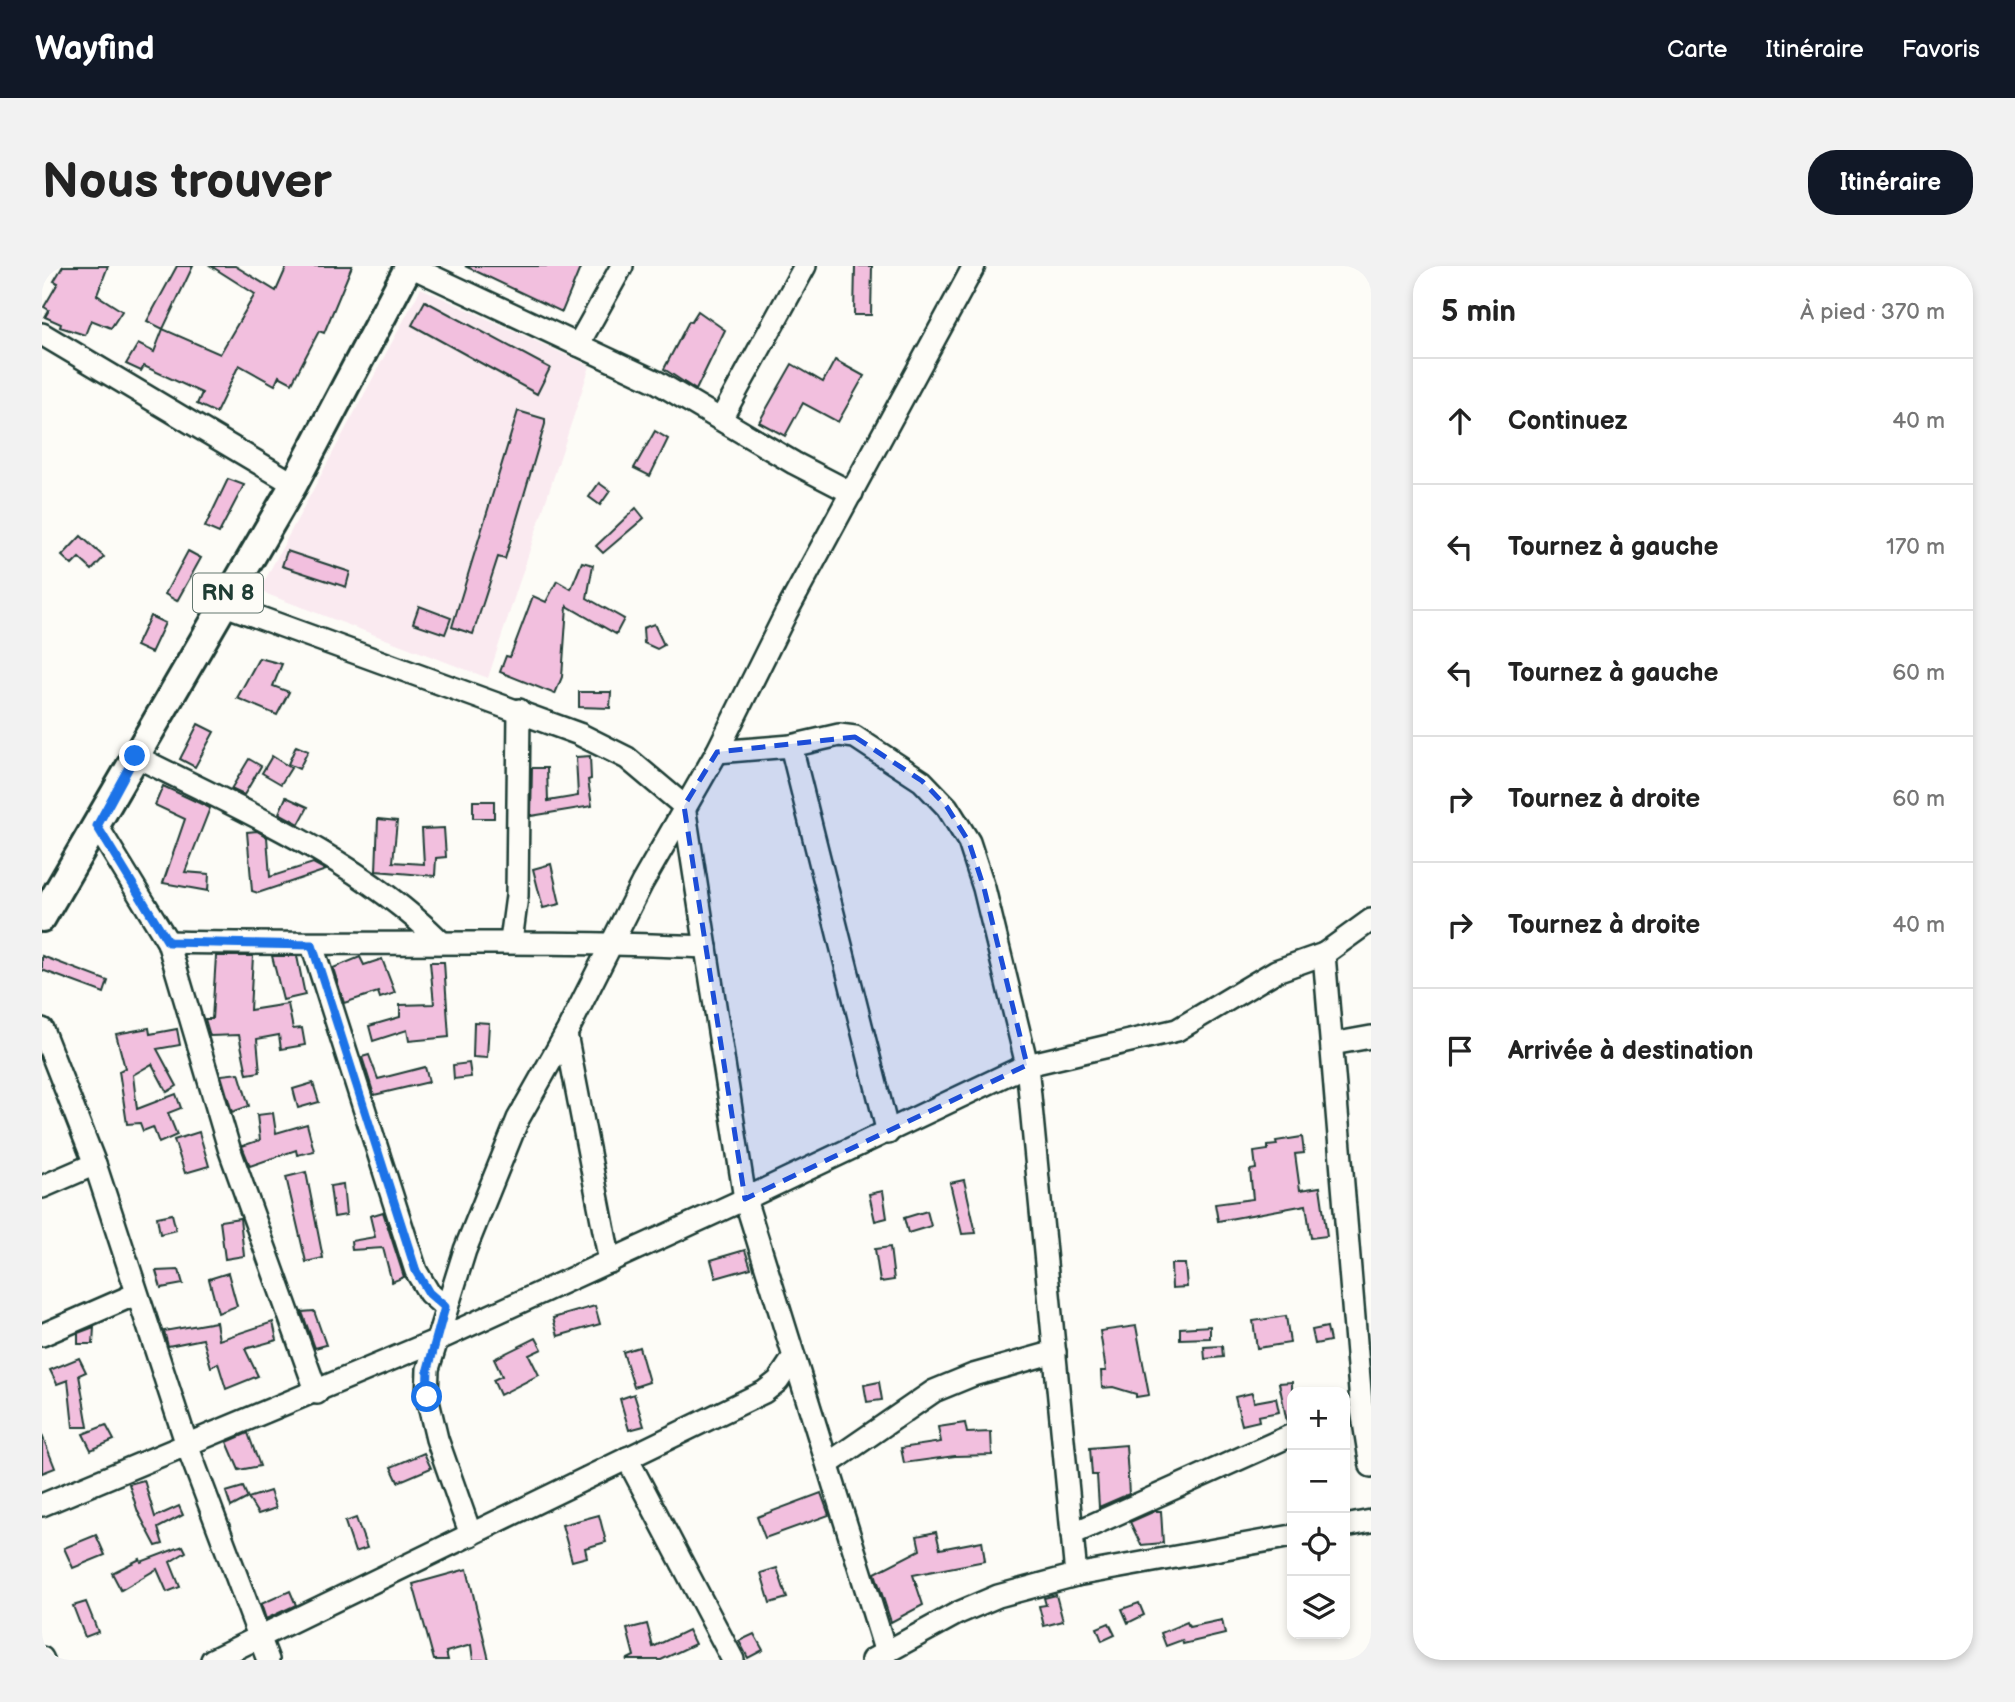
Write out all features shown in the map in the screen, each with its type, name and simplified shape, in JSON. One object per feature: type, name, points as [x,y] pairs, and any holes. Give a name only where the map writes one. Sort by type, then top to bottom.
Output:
[{"type":"main road","name":"RN 8","points":[[42,918],[294,484],[410,266]]},
{"type":"street","points":[[410,266],[657,382],[794,463],[852,493]]},
{"type":"street","points":[[578,345],[622,266]]},
{"type":"street","points":[[721,419],[806,266]]},
{"type":"street","points":[[471,1535],[437,1439],[427,1397],[428,1369],[445,1307],[518,1119],[566,1034],[684,806],[717,752],[786,613],[974,266]]},
{"type":"street","points":[[42,334],[294,484]]},
{"type":"street","points":[[222,604],[579,734],[627,758],[684,806],[746,1199],[828,1464],[879,1656],[976,1604],[1076,1575],[1287,1537]]},
{"type":"street","points":[[511,941],[517,896],[519,710]]},
{"type":"street","points":[[717,752],[790,746],[839,734],[855,737],[922,781],[947,807],[969,842],[984,888],[1027,1065],[1076,1575]]},
{"type":"street","points":[[790,746],[888,1133]]},
{"type":"street","points":[[135,756],[319,852],[401,906],[440,941]]},
{"type":"street","points":[[97,826],[168,942],[229,1148],[317,1393]]},
{"type":"street","points":[[42,1505],[317,1393],[435,1341],[888,1133],[1027,1065],[1177,1030],[1276,971],[1324,954],[1371,920]]},
{"type":"street","points":[[168,942],[312,945],[511,941],[706,947]]},
{"type":"street","points":[[312,945],[416,1271],[429,1293],[445,1307]]},
{"type":"street","points":[[1324,954],[1359,1404],[1371,1466]]},
{"type":"street","points":[[42,1029],[95,1164],[187,1445],[268,1660]]},
{"type":"street","points":[[566,1034],[610,1262]]},
{"type":"street","points":[[1332,1044],[1371,1037]]},
{"type":"street","points":[[42,1187],[95,1164]]},
{"type":"street","points":[[42,1335],[136,1294]]},
{"type":"street","points":[[828,1464],[934,1391],[973,1375],[1055,1352]]},
{"type":"street","points":[[212,1660],[764,1392],[778,1381],[794,1357]]},
{"type":"street","points":[[1072,1534],[1287,1437]]},
{"type":"street","points":[[627,1458],[733,1660]]},
{"type":"street","points":[[1350,1525],[1371,1521]]},
{"type":"highlighted area","points":[[855,737],[922,781],[947,807],[969,842],[984,888],[1027,1065],[745,1199],[684,806],[717,752]]},
{"type":"shaded area","points":[[421,288],[590,366],[488,678],[259,591]]},
{"type":"building","points":[[63,266],[108,266],[97,295],[122,311],[111,328],[91,320],[85,335],[60,327],[61,324],[45,317],[49,310],[44,307],[58,283],[54,281]]},
{"type":"building","points":[[177,266],[193,266],[163,329],[147,321]]},
{"type":"building","points":[[211,266],[235,266],[276,291],[287,266],[352,266],[324,333],[319,331],[292,383],[279,376],[275,385],[239,365],[216,413],[197,404],[202,393],[144,366],[141,371],[126,364],[138,344],[154,352],[163,329],[220,354],[255,294]]},
{"type":"building","points":[[465,266],[581,266],[562,312]]},
{"type":"building","points":[[855,266],[872,266],[871,315],[854,315]]},
{"type":"building","points":[[425,301],[550,368],[537,394],[412,325]]},
{"type":"building","points":[[698,311],[725,330],[696,390],[664,369],[689,321],[691,322]]},
{"type":"building","points":[[835,360],[864,376],[838,422],[803,403],[785,436],[759,422],[792,364],[823,382]]},
{"type":"building","points":[[518,411],[545,419],[545,424],[505,559],[498,557],[473,634],[452,627]]},
{"type":"building","points":[[655,431],[668,439],[650,476],[634,468]]},
{"type":"building","points":[[228,479],[244,485],[219,533],[205,527]]},
{"type":"building","points":[[599,483],[610,491],[600,505],[589,497]]},
{"type":"building","points":[[636,508],[644,518],[603,553],[596,546]]},
{"type":"building","points":[[81,536],[104,557],[92,570],[79,558],[72,565],[62,556]]},
{"type":"building","points":[[188,551],[201,558],[177,601],[165,594]]},
{"type":"building","points":[[287,551],[350,572],[346,587],[282,566]]},
{"type":"building","points":[[582,562],[593,565],[587,598],[624,619],[616,634],[567,606],[562,677],[555,694],[500,672],[506,656],[510,657],[533,596],[546,602],[557,581],[571,589]]},
{"type":"building","points":[[419,606],[451,618],[445,634],[413,623]]},
{"type":"building","points":[[150,616],[165,623],[151,653],[136,646]]},
{"type":"building","points":[[654,624],[664,645],[657,649],[644,643],[643,628]]},
{"type":"building","points":[[259,658],[282,664],[273,686],[289,692],[277,715],[237,698]]},
{"type":"building","points":[[579,692],[611,692],[610,708],[579,707]]},
{"type":"building","points":[[198,724],[214,732],[195,767],[180,759]]},
{"type":"building","points":[[296,746],[308,751],[299,769],[288,764]]},
{"type":"building","points":[[272,756],[291,768],[281,784],[262,773]]},
{"type":"building","points":[[590,756],[591,779],[588,780],[592,806],[531,816],[532,768],[547,768],[548,801],[578,796],[576,757]]},
{"type":"building","points":[[249,759],[261,766],[244,795],[231,789]]},
{"type":"building","points":[[163,786],[210,808],[185,872],[209,874],[208,891],[163,883],[185,819],[155,805]]},
{"type":"building","points":[[286,797],[308,807],[299,824],[279,813]]},
{"type":"building","points":[[473,801],[494,801],[494,818],[473,818]]},
{"type":"building","points":[[378,819],[397,821],[393,862],[424,864],[422,829],[444,828],[446,857],[436,858],[435,876],[376,871]]},
{"type":"building","points":[[257,831],[267,837],[270,877],[313,863],[326,870],[258,893],[252,891],[247,832]]},
{"type":"building","points":[[551,864],[560,904],[543,908],[533,869]]},
{"type":"building","points":[[42,956],[108,981],[104,993],[42,970]]},
{"type":"building","points":[[216,956],[253,956],[250,1010],[288,1004],[293,1029],[302,1028],[305,1045],[281,1049],[279,1035],[257,1039],[260,1072],[247,1074],[239,1035],[210,1036],[205,1019],[212,1019]]},
{"type":"building","points":[[272,956],[297,956],[305,995],[283,1000]]},
{"type":"building","points":[[360,957],[364,965],[382,959],[395,993],[380,998],[378,992],[344,1003],[333,968]]},
{"type":"building","points":[[430,962],[444,962],[449,1037],[409,1041],[407,1030],[373,1041],[369,1026],[400,1017],[400,1005],[434,1004]]},
{"type":"building","points":[[474,1022],[489,1023],[487,1058],[473,1057]]},
{"type":"building","points":[[149,1028],[150,1034],[177,1029],[180,1045],[157,1049],[177,1086],[167,1092],[152,1064],[133,1075],[137,1109],[176,1094],[181,1108],[168,1113],[177,1135],[159,1143],[153,1127],[143,1131],[140,1123],[127,1124],[119,1071],[125,1068],[116,1034]]},
{"type":"building","points":[[369,1055],[378,1079],[425,1067],[429,1082],[374,1095],[362,1057]]},
{"type":"building","points":[[469,1063],[471,1077],[454,1079],[453,1065]]},
{"type":"building","points":[[239,1073],[249,1106],[232,1112],[221,1075]]},
{"type":"building","points":[[313,1083],[319,1102],[298,1108],[293,1089]]},
{"type":"building","points":[[273,1113],[276,1133],[307,1124],[314,1151],[297,1155],[296,1150],[250,1166],[242,1146],[260,1140],[257,1115]]},
{"type":"building","points":[[199,1132],[209,1166],[185,1173],[174,1140]]},
{"type":"building","points":[[1302,1137],[1304,1153],[1295,1154],[1300,1190],[1320,1187],[1327,1236],[1311,1238],[1306,1205],[1218,1221],[1215,1204],[1253,1199],[1250,1170],[1256,1169],[1254,1152],[1268,1150],[1268,1146],[1277,1145],[1276,1141]]},
{"type":"building","points":[[306,1172],[323,1258],[306,1262],[286,1177]]},
{"type":"building","points":[[964,1180],[976,1233],[962,1234],[950,1183]]},
{"type":"building","points":[[343,1184],[346,1215],[334,1217],[330,1186]]},
{"type":"building","points":[[883,1191],[887,1218],[875,1221],[869,1194]]},
{"type":"building","points":[[927,1211],[931,1226],[908,1233],[904,1218]]},
{"type":"building","points":[[383,1212],[404,1277],[392,1282],[383,1248],[352,1250],[351,1241],[375,1237],[370,1216]]},
{"type":"building","points":[[172,1214],[176,1230],[160,1234],[157,1217]]},
{"type":"building","points":[[240,1218],[244,1256],[225,1259],[220,1221]]},
{"type":"building","points":[[890,1247],[894,1280],[880,1282],[875,1249]]},
{"type":"building","points":[[745,1250],[751,1268],[716,1278],[711,1260]]},
{"type":"building","points":[[1171,1264],[1185,1264],[1187,1287],[1172,1288]]},
{"type":"building","points":[[179,1270],[183,1284],[161,1288],[156,1271]]},
{"type":"building","points":[[228,1273],[237,1306],[218,1313],[209,1279]]},
{"type":"building","points":[[595,1306],[600,1324],[558,1336],[553,1318]]},
{"type":"building","points":[[314,1311],[326,1345],[315,1348],[302,1312]]},
{"type":"building","points":[[1286,1316],[1290,1343],[1257,1348],[1253,1321]]},
{"type":"building","points":[[216,1322],[219,1340],[273,1322],[277,1340],[245,1349],[258,1376],[226,1389],[218,1363],[211,1367],[203,1339],[168,1346],[164,1331]]},
{"type":"building","points":[[1136,1326],[1149,1395],[1136,1397],[1136,1394],[1113,1387],[1102,1388],[1101,1371],[1106,1371],[1100,1331]]},
{"type":"building","points":[[1210,1326],[1210,1338],[1180,1339],[1180,1328]]},
{"type":"building","points":[[94,1327],[93,1344],[78,1344],[78,1333]]},
{"type":"building","points":[[1327,1327],[1330,1341],[1315,1344],[1312,1330]]},
{"type":"building","points":[[536,1338],[542,1349],[529,1355],[539,1375],[500,1395],[493,1380],[502,1376],[494,1359]]},
{"type":"building","points":[[1222,1346],[1223,1357],[1205,1359],[1204,1347]]},
{"type":"building","points":[[639,1347],[649,1382],[634,1387],[623,1352]]},
{"type":"building","points":[[79,1358],[86,1372],[79,1375],[88,1427],[73,1427],[68,1380],[57,1384],[50,1370]]},
{"type":"building","points":[[879,1382],[882,1400],[867,1402],[864,1385]]},
{"type":"building","points":[[1292,1382],[1292,1387],[1287,1387],[1287,1422],[1279,1383]]},
{"type":"building","points":[[1252,1393],[1254,1402],[1276,1398],[1279,1412],[1258,1416],[1259,1421],[1242,1425],[1235,1397]]},
{"type":"building","points":[[634,1394],[644,1426],[629,1430],[620,1399]]},
{"type":"building","points":[[965,1423],[967,1433],[991,1432],[992,1455],[955,1456],[904,1463],[901,1448],[941,1442],[938,1427]]},
{"type":"building","points":[[106,1425],[114,1440],[91,1450],[83,1434]]},
{"type":"building","points":[[248,1433],[260,1466],[239,1470],[227,1442]]},
{"type":"building","points":[[42,1435],[55,1468],[42,1473]]},
{"type":"building","points":[[1126,1445],[1129,1494],[1099,1507],[1097,1475],[1092,1475],[1090,1448]]},
{"type":"building","points":[[424,1453],[431,1468],[398,1482],[391,1467]]},
{"type":"building","points":[[144,1480],[155,1517],[179,1506],[183,1515],[158,1528],[163,1544],[156,1546],[138,1512],[129,1484]]},
{"type":"building","points":[[243,1487],[248,1498],[231,1507],[226,1492]]},
{"type":"building","points":[[270,1491],[276,1508],[258,1514],[248,1498]]},
{"type":"building","points":[[821,1493],[829,1515],[765,1538],[757,1517]]},
{"type":"building","points":[[1161,1511],[1163,1543],[1141,1545],[1130,1522]]},
{"type":"building","points":[[599,1515],[606,1542],[585,1548],[587,1557],[572,1561],[562,1525]]},
{"type":"building","points":[[356,1518],[367,1548],[355,1552],[345,1522]]},
{"type":"building","points":[[936,1532],[940,1549],[982,1541],[985,1561],[913,1575],[923,1605],[891,1622],[875,1573],[920,1550],[917,1536]]},
{"type":"building","points":[[96,1535],[105,1555],[73,1568],[64,1548]]},
{"type":"building","points":[[183,1546],[186,1552],[170,1562],[180,1587],[167,1592],[157,1569],[121,1590],[112,1573],[140,1559],[141,1562]]},
{"type":"building","points":[[777,1568],[787,1598],[770,1603],[761,1573]]},
{"type":"building","points":[[467,1569],[489,1660],[473,1660],[471,1645],[446,1652],[448,1660],[434,1660],[413,1584]]},
{"type":"building","points":[[290,1591],[296,1605],[266,1619],[261,1604]]},
{"type":"building","points":[[1056,1595],[1063,1621],[1044,1626],[1039,1606],[1046,1605],[1044,1598]]},
{"type":"building","points":[[86,1602],[98,1632],[85,1637],[73,1606]]},
{"type":"building","points":[[1139,1603],[1144,1615],[1128,1623],[1122,1609]]},
{"type":"building","points":[[1222,1620],[1225,1634],[1183,1644],[1182,1640],[1166,1646],[1161,1633],[1187,1622],[1189,1627]]},
{"type":"building","points":[[1109,1623],[1115,1635],[1102,1641],[1097,1628]]},
{"type":"building","points":[[647,1624],[653,1647],[688,1630],[695,1644],[661,1660],[626,1660],[634,1656],[627,1629]]},
{"type":"building","points":[[754,1634],[763,1650],[748,1658],[739,1641]]},
{"type":"route","points":[[135,756],[97,826],[168,942],[312,945],[416,1271],[429,1293],[445,1307],[428,1369],[427,1397]]}]
